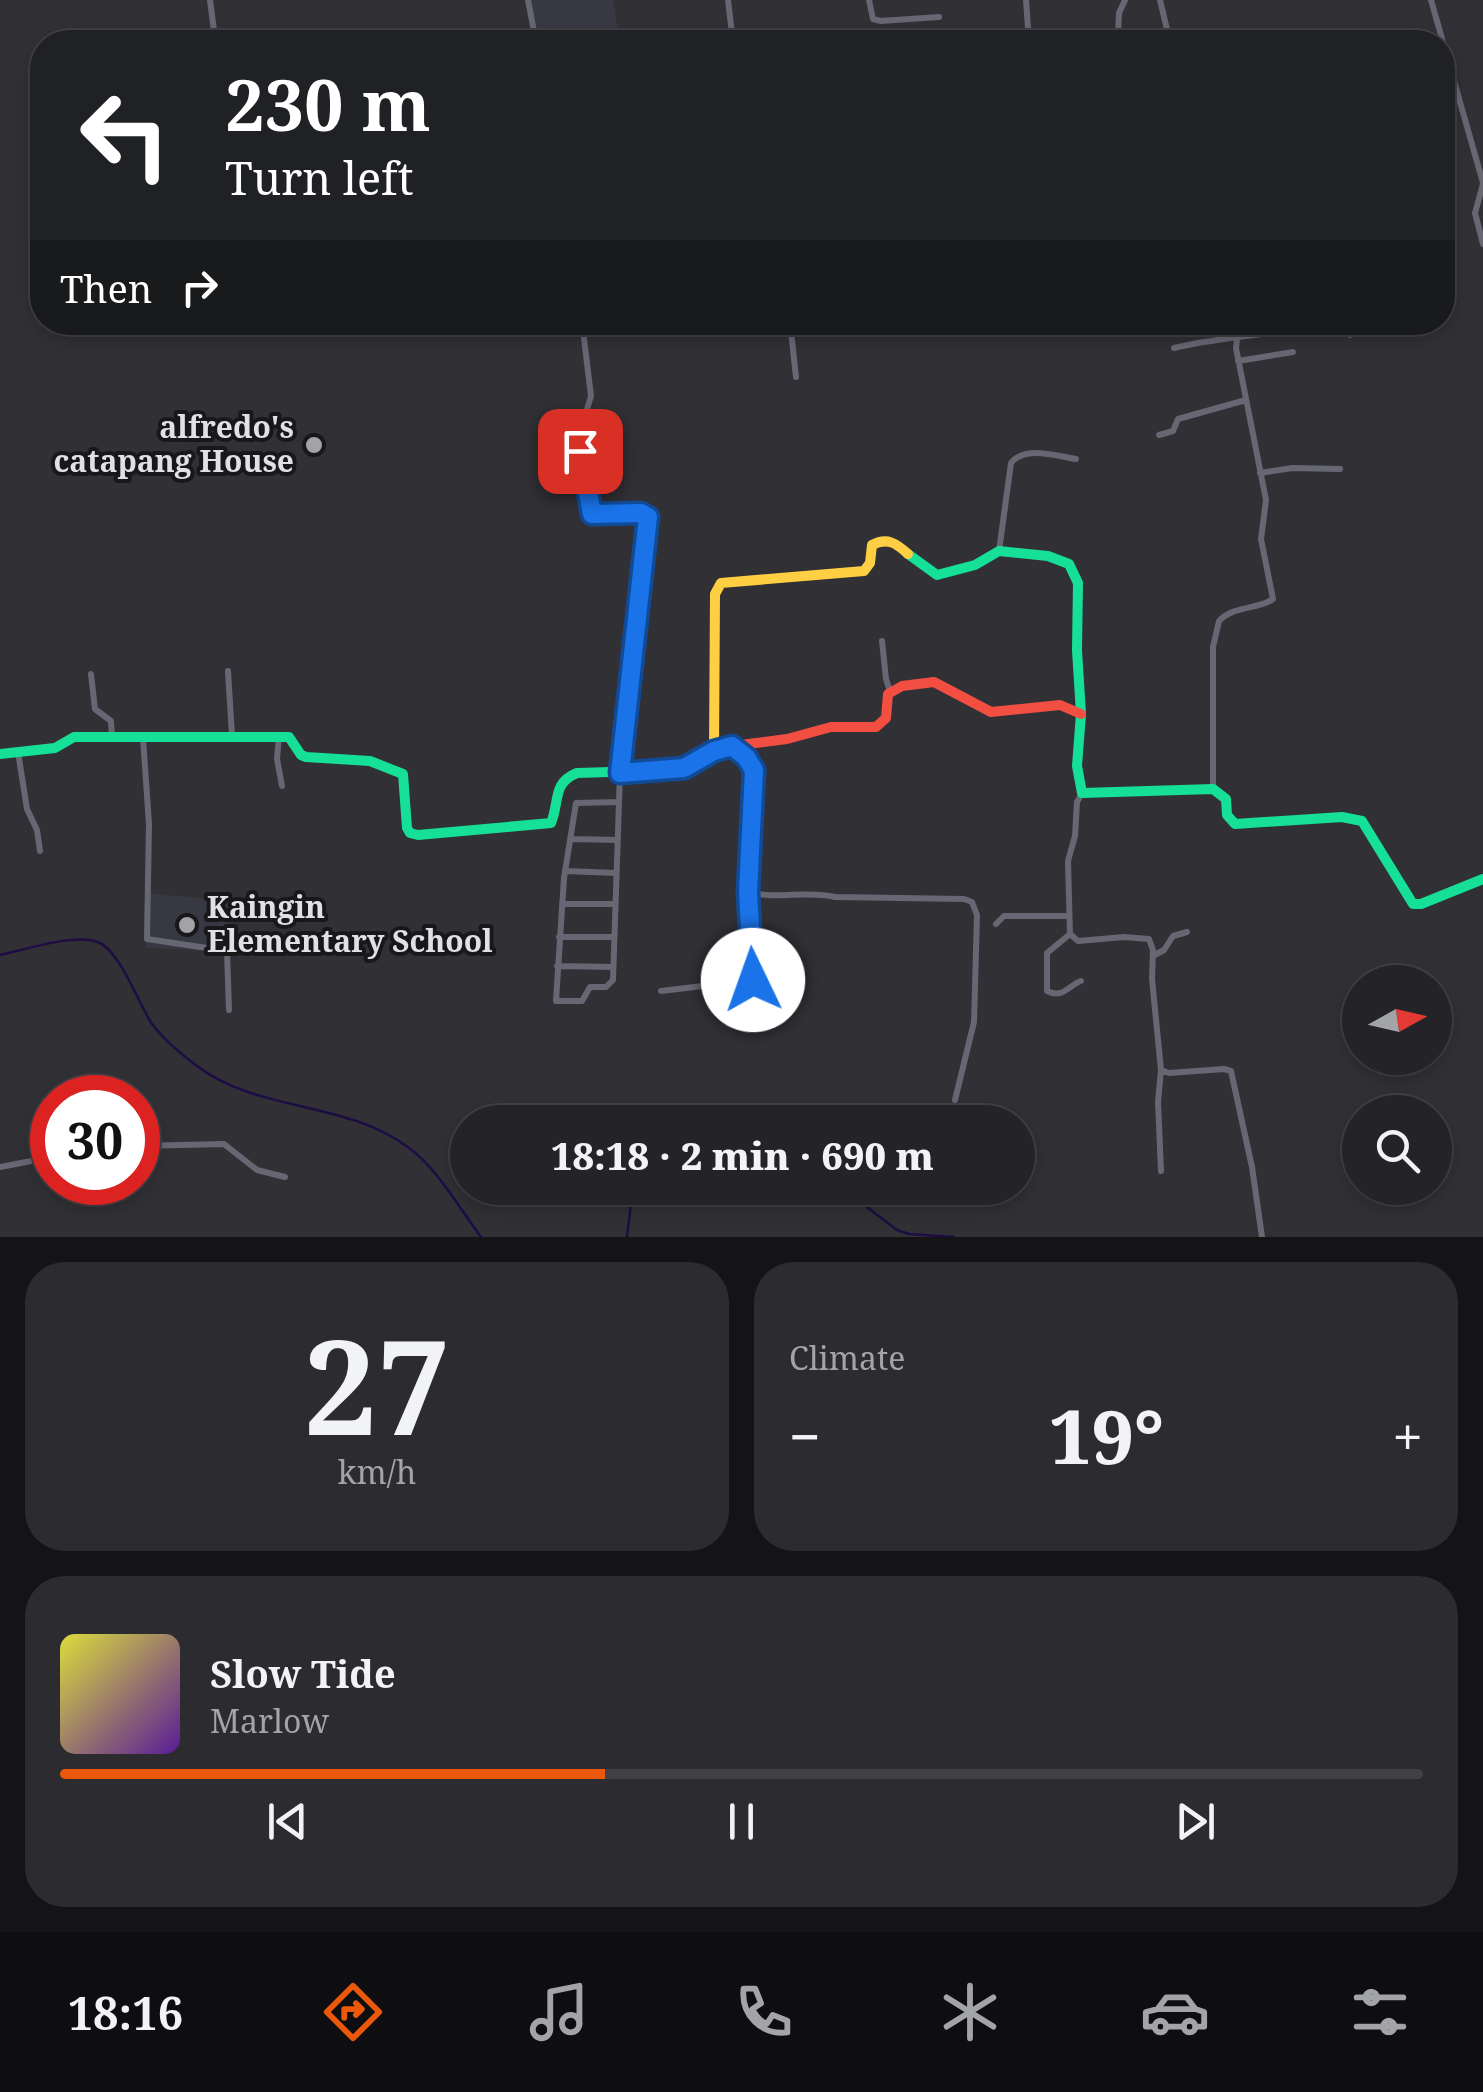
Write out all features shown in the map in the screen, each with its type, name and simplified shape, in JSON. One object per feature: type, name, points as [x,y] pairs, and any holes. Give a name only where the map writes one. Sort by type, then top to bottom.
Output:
[{"type":"street","points":[[210,0],[214,30]]},
{"type":"street","points":[[528,0],[534,30]]},
{"type":"street","points":[[728,0],[732,30]]},
{"type":"street","points":[[870,0],[872,18],[881,21],[940,17]]},
{"type":"street","points":[[1026,0],[1028,30]]},
{"type":"street","points":[[1118,30],[1119,13],[1125,0]]},
{"type":"street","points":[[1160,0],[1167,30]]},
{"type":"street","points":[[1430,0],[1439,30]]},
{"type":"street","points":[[1455,87],[1483,184],[1474,213],[1483,244]]},
{"type":"street","points":[[584,335],[591,396],[576,446],[589,510],[599,516],[641,513],[648,517],[620,773],[613,980],[606,987],[590,987],[582,1001],[556,1001],[565,871],[576,803],[619,802]]},
{"type":"street","points":[[791,335],[796,377]]},
{"type":"street","points":[[1174,348],[1246,335]]},
{"type":"street","points":[[1213,789],[1212,658],[1219,621],[1234,610],[1268,604],[1274,599],[1262,539],[1266,500],[1236,336]]},
{"type":"street","points":[[1238,361],[1293,352]]},
{"type":"street","points":[[1159,435],[1172,430],[1178,419],[1246,400]]},
{"type":"street","points":[[999,551],[1015,456],[1024,453],[1076,459]]},
{"type":"street","points":[[1260,472],[1340,469]]},
{"type":"street","points":[[714,751],[715,594],[722,583],[864,571],[870,563],[872,544],[885,538],[892,539],[910,560],[937,575],[976,566],[999,551],[1048,556],[1069,564],[1076,572],[1081,714],[1077,766],[1082,793],[1076,802],[1075,836],[1068,861],[1070,934],[1086,942],[1142,937],[1149,940],[1161,1070],[1161,1171]]},
{"type":"street","points":[[0,754],[55,748],[68,738],[279,736],[292,739],[306,757],[376,763],[400,770],[407,828],[414,835],[551,823],[556,814],[558,784],[565,777],[684,768],[732,746],[787,739],[831,727],[876,726],[886,718],[890,691],[882,641]]},
{"type":"street","points":[[228,671],[232,736]]},
{"type":"street","points":[[91,674],[96,712],[111,721],[112,738]]},
{"type":"street","points":[[890,691],[934,682],[991,712],[1060,705],[1081,714]]},
{"type":"street","points":[[279,736],[282,786]]},
{"type":"street","points":[[143,738],[150,834],[147,939],[227,951],[230,1010]]},
{"type":"street","points":[[660,991],[753,980],[748,892],[756,777],[751,763],[732,746]]},
{"type":"street","points":[[18,752],[27,809],[37,830],[40,852]]},
{"type":"street","points":[[1082,793],[1213,789],[1226,799],[1227,816],[1234,824],[1342,817],[1362,821],[1413,904],[1483,879]]},
{"type":"street","points":[[570,839],[618,840]]},
{"type":"street","points":[[565,871],[616,872]]},
{"type":"street","points":[[748,892],[776,897],[818,894],[835,898],[934,897],[972,902],[977,915],[974,1022],[955,1100]]},
{"type":"street","points":[[562,904],[615,904]]},
{"type":"street","points":[[996,924],[1004,916],[1068,916]]},
{"type":"street","points":[[1153,956],[1164,950],[1170,938],[1186,932]]},
{"type":"street","points":[[1070,934],[1048,953],[1048,991],[1053,994],[1070,990],[1081,981]]},
{"type":"street","points":[[559,936],[614,937]]},
{"type":"street","points":[[557,966],[613,967]]},
{"type":"street","points":[[1161,1070],[1231,1071],[1252,1167],[1262,1237]]},
{"type":"street","points":[[160,1145],[224,1144],[256,1170],[285,1177]]},
{"type":"street","points":[[0,1167],[30,1161]]},
{"type":"shaded area","points":[[527,0],[613,0],[618,30],[533,30]]},
{"type":"shaded area","name":"Kaingin Elementary School","points":[[146,893],[229,901],[227,951],[146,948]]},
{"type":"waterway","points":[[0,955],[63,941],[98,942],[122,967],[152,1024],[191,1061],[247,1092],[358,1122],[409,1148],[448,1190],[481,1237]]},
{"type":"waterway","points":[[627,1237],[631,1205]]},
{"type":"waterway","points":[[864,1205],[897,1230],[954,1237]]},
{"type":"traffic: fast","points":[[908,554],[937,575],[975,565],[999,551],[1048,556],[1069,564],[1078,583],[1081,714],[1077,766],[1082,793],[1213,789],[1226,799],[1227,815],[1235,824],[1342,817],[1362,821],[1413,904],[1483,879]]},
{"type":"traffic: fast","points":[[0,754],[55,748],[74,737],[289,737],[306,757],[370,761],[403,774],[407,828],[418,835],[551,823],[560,787],[577,773],[676,770],[701,759]]},
{"type":"traffic: slow","points":[[714,751],[715,594],[721,583],[864,571],[870,563],[872,545],[882,541],[895,544],[908,554]]},
{"type":"traffic: jam","points":[[701,759],[732,746],[787,739],[831,727],[876,727],[886,718],[888,694],[902,686],[934,682],[991,712],[1060,705],[1081,714]]},
{"type":"place","name":"alfredo's catapang House","points":[[314,445]]},
{"type":"place","name":"Kaingin Elementary School","points":[[187,925]]},
{"type":"route","points":[[580,451],[592,514],[641,513],[648,517],[620,773],[684,768],[732,746],[754,770],[748,892],[753,980]]}]
